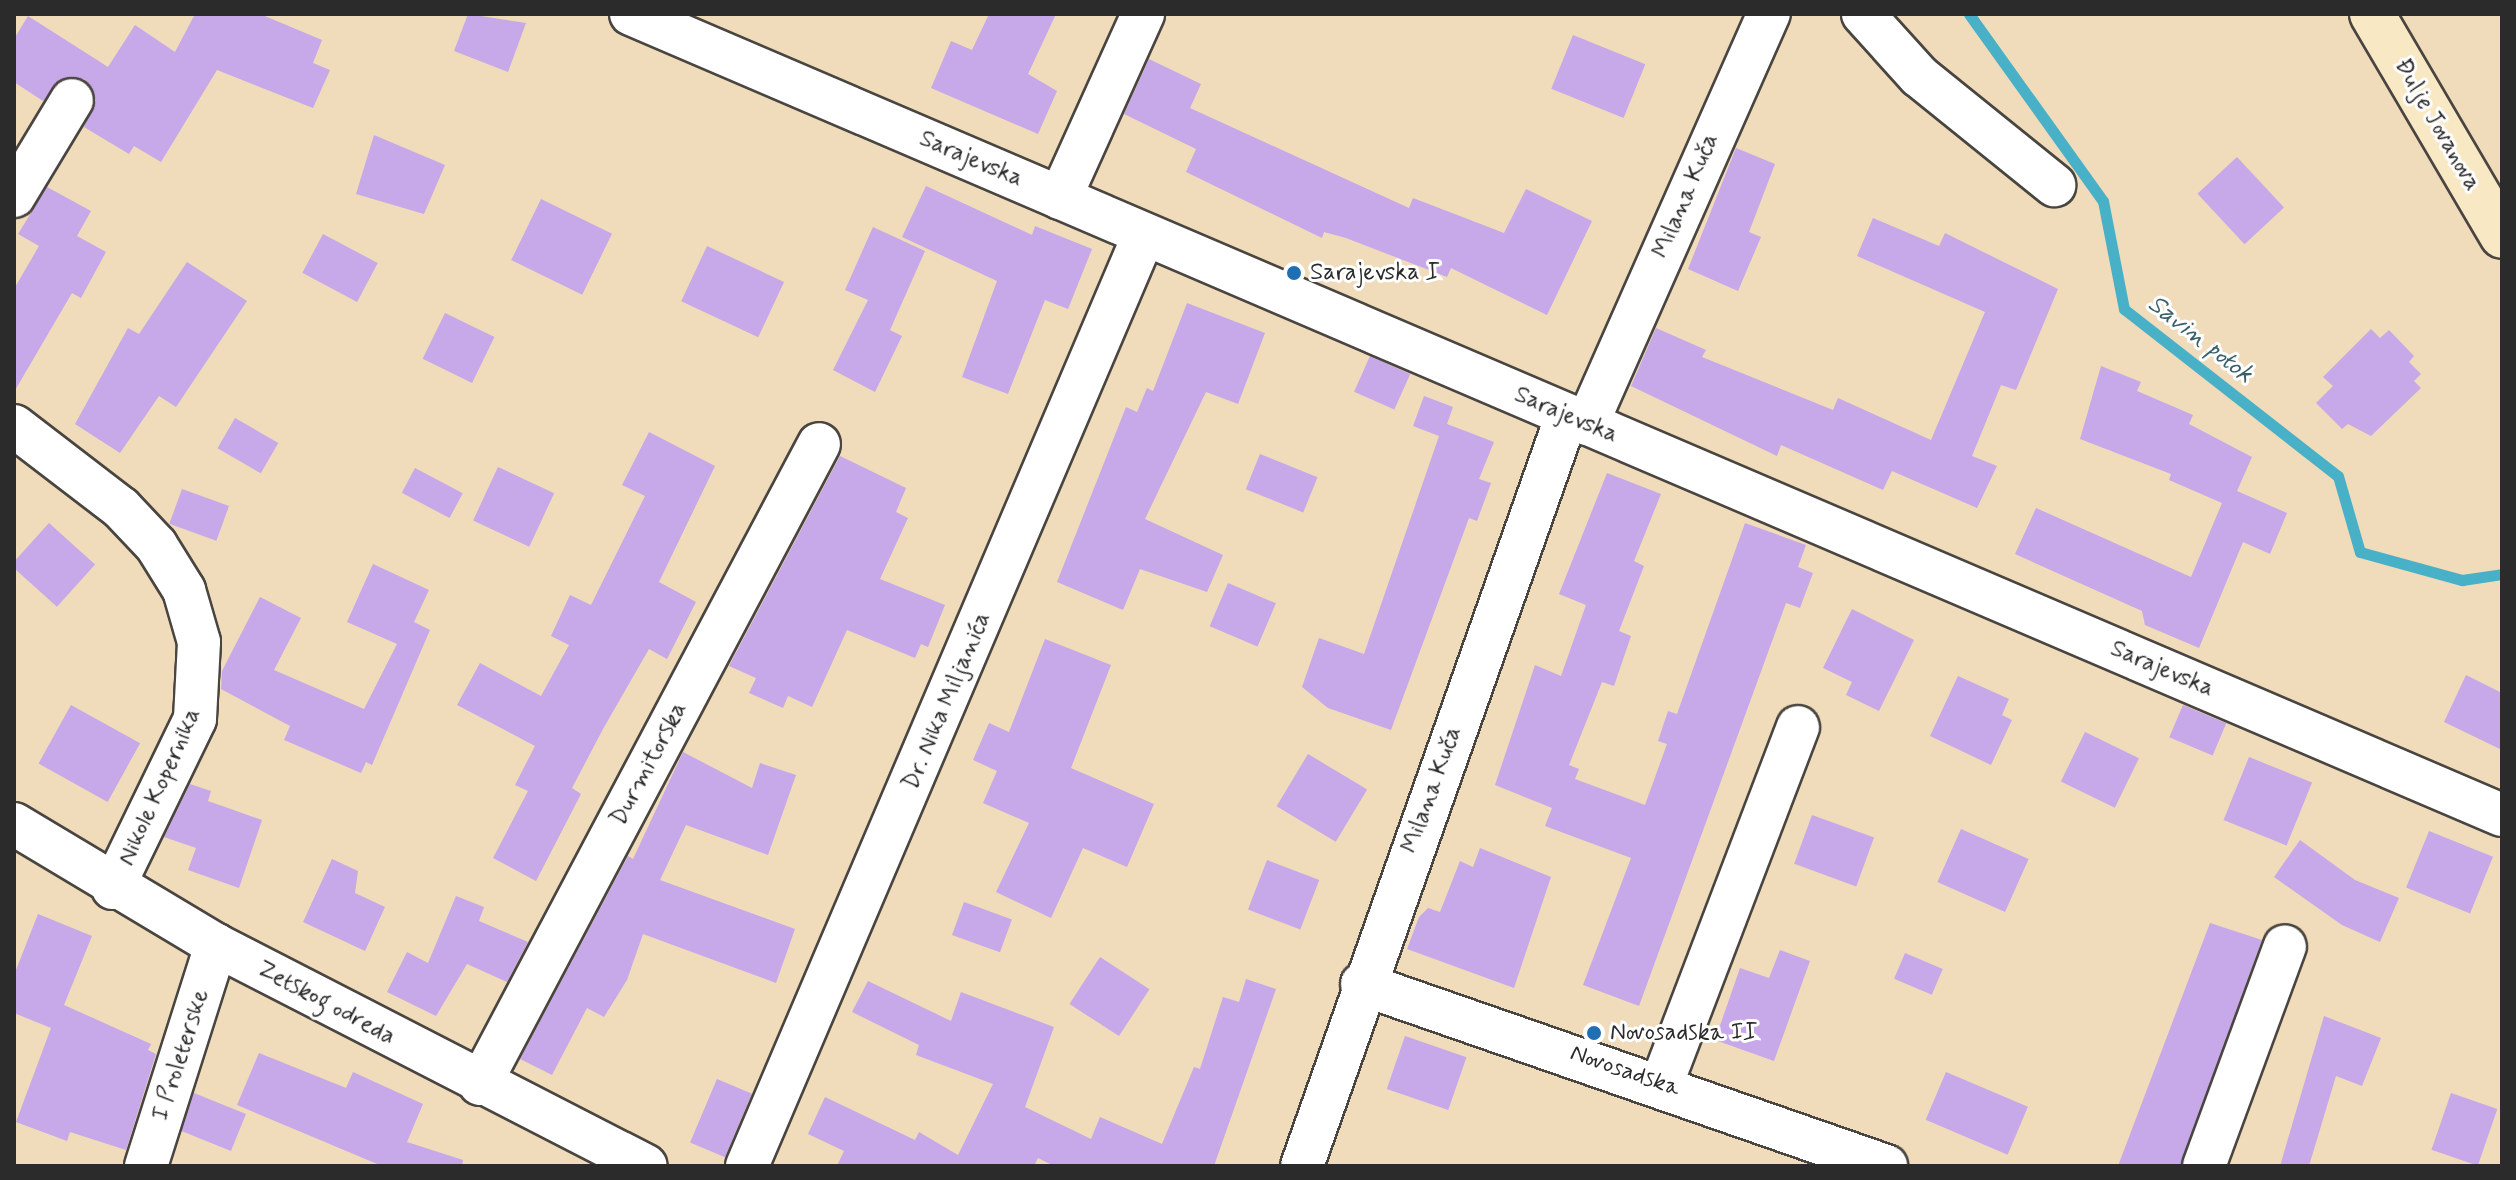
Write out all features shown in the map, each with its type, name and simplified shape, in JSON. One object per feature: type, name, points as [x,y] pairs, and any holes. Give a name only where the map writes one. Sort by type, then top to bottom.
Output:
[{"type":"street","name":"Sarajevska","points":[[631,14],[2502,815]]},
{"type":"street","points":[[1060,198],[1143,14]]},
{"type":"street","name":"Milana Kuča","points":[[1302,1166],[1362,984],[1577,420],[1769,14]]},
{"type":"street","points":[[1863,14],[1919,76],[2054,185]]},
{"type":"street","name":"Đulje Jovanova","points":[[2372,14],[2502,236]]},
{"type":"street","points":[[14,196],[72,100]]},
{"type":"street","name":"Dr. Nika Miljanića","points":[[747,1166],[1144,235]]},
{"type":"street","name":"Nikole Kopernika","points":[[14,426],[121,508],[156,545],[184,590],[199,642],[195,719],[113,888]]},
{"type":"street","name":"Durmitorska","points":[[480,1084],[819,444]]},
{"type":"street","points":[[1662,1083],[1798,727]]},
{"type":"street","name":"Zetskog odreda","points":[[14,824],[113,888],[216,945],[480,1084],[646,1166]]},
{"type":"street","name":"I Proleterske","points":[[146,1166],[216,945]]},
{"type":"street","points":[[2204,1166],[2285,946]]},
{"type":"street","name":"Novosadska","points":[[1362,984],[1662,1083],[1886,1166]]},
{"type":"building","points":[[195,14],[260,14],[322,40],[313,63],[330,70],[313,108],[217,70],[161,162],[134,146],[129,154],[84,127],[96,100],[84,79],[61,79],[43,101],[14,82],[14,39],[28,16],[108,67],[135,25],[175,52]]},
{"type":"building","points":[[468,14],[526,23],[508,72],[454,51]]},
{"type":"building","points":[[989,14],[1056,14],[1028,74],[1057,91],[1038,134],[931,88],[951,41],[972,50]]},
{"type":"building","points":[[1573,35],[1645,64],[1624,118],[1551,89]]},
{"type":"building","points":[[1149,59],[1201,84],[1190,108],[1409,208],[1413,198],[1504,233],[1526,189],[1592,221],[1547,315],[1451,268],[1447,277],[1346,238],[1324,232],[1322,238],[1186,172],[1196,149],[1124,114]]},
{"type":"building","points":[[374,135],[445,165],[424,214],[356,194]]},
{"type":"building","points":[[1736,148],[1775,164],[1749,232],[1761,237],[1738,291],[1688,269]]},
{"type":"building","points":[[2237,157],[2284,207],[2245,244],[2198,194]]},
{"type":"building","points":[[926,186],[1032,235],[1035,226],[1092,249],[1068,309],[1045,300],[1008,394],[962,377],[997,281],[902,237]]},
{"type":"building","points":[[47,187],[91,211],[77,236],[106,252],[81,298],[72,293],[14,392],[14,289],[39,246],[18,234]]},
{"type":"building","points":[[541,199],[612,234],[582,295],[511,260]]},
{"type":"building","points":[[1873,218],[1939,246],[1945,233],[2058,289],[2016,390],[2001,385],[1972,456],[1997,466],[1977,508],[1892,471],[1883,490],[1781,445],[1777,456],[1631,386],[1656,328],[1706,350],[1702,357],[1833,410],[1838,398],[1931,440],[1985,312],[1857,256]]},
{"type":"building","points":[[873,227],[925,251],[890,330],[902,336],[875,392],[833,370],[868,300],[845,290]]},
{"type":"building","points":[[323,234],[378,263],[357,302],[302,273]]},
{"type":"building","points":[[707,246],[784,282],[758,337],[681,301]]},
{"type":"building","points":[[187,262],[247,301],[176,407],[159,396],[120,453],[75,424],[128,328],[139,334]]},
{"type":"building","points":[[1187,303],[1265,333],[1238,404],[1206,392],[1145,519],[1223,555],[1207,592],[1140,569],[1123,610],[1057,582],[1126,407],[1137,412],[1147,388],[1153,391]]},
{"type":"building","points":[[445,313],[494,337],[472,383],[423,359]]},
{"type":"building","points":[[2371,329],[2380,338],[2389,330],[2414,356],[2409,362],[2421,374],[2414,381],[2421,388],[2371,436],[2348,424],[2342,429],[2316,403],[2333,386],[2323,377]]},
{"type":"building","points":[[1370,356],[1410,374],[1394,410],[1354,392]]},
{"type":"building","points":[[2101,366],[2141,382],[2137,391],[2193,415],[2189,424],[2252,457],[2237,491],[2287,513],[2270,554],[2243,542],[2199,648],[2145,625],[2142,611],[2015,554],[2036,508],[2191,577],[2222,503],[2169,480],[2171,474],[2080,439]]},
{"type":"building","points":[[1424,396],[1453,407],[1447,424],[1494,442],[1479,479],[1491,483],[1477,521],[1469,518],[1391,730],[1328,708],[1302,687],[1319,638],[1364,654],[1439,436],[1413,426]]},
{"type":"building","points":[[235,418],[278,443],[261,473],[218,448]]},
{"type":"building","points":[[649,432],[715,466],[659,582],[696,602],[667,659],[649,649],[603,729],[572,788],[581,794],[536,881],[493,858],[528,791],[515,785],[535,746],[457,705],[480,663],[541,696],[569,645],[551,636],[570,595],[591,605],[645,496],[622,485]]},
{"type":"building","points":[[1260,454],[1317,477],[1303,512],[1246,489]]},
{"type":"building","points":[[840,456],[906,488],[896,512],[908,518],[880,579],[945,605],[928,647],[921,644],[915,658],[847,630],[812,707],[788,696],[783,708],[749,693],[756,678],[729,666]]},
{"type":"building","points":[[498,467],[554,493],[529,547],[473,520]]},
{"type":"building","points":[[415,468],[463,493],[450,518],[402,493]]},
{"type":"building","points":[[1607,473],[1661,494],[1634,561],[1644,566],[1619,631],[1631,636],[1614,686],[1602,682],[1569,765],[1579,769],[1575,779],[1645,805],[1667,744],[1658,741],[1668,711],[1677,714],[1745,523],[1806,545],[1798,567],[1813,573],[1800,608],[1786,603],[1639,1006],[1583,985],[1631,858],[1545,826],[1552,808],[1495,785],[1535,665],[1561,676],[1586,605],[1559,594]]},
{"type":"building","points":[[182,489],[229,506],[216,541],[169,524]]},
{"type":"building","points":[[49,523],[95,564],[57,607],[14,568],[14,562]]},
{"type":"building","points":[[373,564],[429,590],[414,622],[430,630],[372,765],[366,762],[361,773],[284,740],[290,726],[221,689],[222,671],[260,597],[301,618],[274,670],[364,709],[397,644],[347,622]]},
{"type":"building","points":[[1228,583],[1276,603],[1258,647],[1210,626]]},
{"type":"building","points":[[1852,609],[1914,640],[1879,711],[1846,695],[1852,682],[1823,668]]},
{"type":"building","points":[[1045,639],[1111,665],[1071,768],[1154,804],[1127,867],[1083,848],[1051,918],[996,892],[1029,823],[983,803],[997,771],[973,760],[989,723],[1009,732]]},
{"type":"building","points":[[2466,675],[2502,693],[2502,750],[2444,722]]},
{"type":"building","points":[[1958,676],[2009,699],[2002,715],[2012,720],[1991,765],[1930,736]]},
{"type":"building","points":[[71,705],[140,743],[108,802],[39,764]]},
{"type":"building","points":[[2183,705],[2226,723],[2213,756],[2169,737]]},
{"type":"building","points":[[2085,732],[2139,758],[2115,808],[2061,781]]},
{"type":"building","points":[[683,752],[752,788],[760,763],[796,775],[768,855],[686,825],[660,880],[795,929],[776,983],[643,934],[627,980],[604,1017],[587,1008],[552,1075],[520,1059],[628,856],[633,859]]},
{"type":"building","points":[[1308,754],[1367,790],[1336,842],[1277,806]]},
{"type":"building","points":[[2249,757],[2312,782],[2287,846],[2224,820]]},
{"type":"building","points":[[190,784],[211,791],[208,801],[262,820],[239,888],[188,870],[196,848],[164,837]]},
{"type":"building","points":[[1812,815],[1874,838],[1856,886],[1794,864]]},
{"type":"building","points":[[1961,829],[2029,859],[2005,912],[1937,882]]},
{"type":"building","points":[[2429,831],[2493,857],[2470,913],[2406,888]]},
{"type":"building","points":[[2300,840],[2355,880],[2399,898],[2380,942],[2342,925],[2274,877]]},
{"type":"building","points":[[1480,848],[1551,877],[1514,988],[1407,949],[1419,917],[1428,908],[1440,912],[1460,861],[1473,867]]},
{"type":"building","points":[[332,859],[358,871],[355,893],[385,907],[365,951],[303,922]]},
{"type":"building","points":[[1267,860],[1319,880],[1300,930],[1248,909]]},
{"type":"building","points":[[456,896],[484,907],[479,921],[528,942],[507,982],[467,964],[436,1016],[387,992],[407,952],[428,963]]},
{"type":"building","points":[[964,902],[1012,919],[1000,952],[952,935]]},
{"type":"building","points":[[38,914],[92,936],[64,1005],[151,1044],[148,1050],[156,1054],[126,1150],[70,1132],[67,1141],[16,1122],[51,1028],[14,1013],[14,975]]},
{"type":"building","points":[[2210,923],[2262,940],[2181,1166],[2118,1166]]},
{"type":"building","points":[[1780,950],[1810,961],[1774,1061],[1715,1040],[1740,968],[1769,978]]},
{"type":"building","points":[[1905,953],[1943,969],[1932,995],[1894,979]]},
{"type":"building","points":[[1100,957],[1149,989],[1119,1036],[1070,1004]]},
{"type":"building","points":[[1246,979],[1276,989],[1214,1166],[1054,1166],[1038,1158],[1034,1166],[837,1166],[844,1151],[808,1134],[825,1097],[915,1140],[919,1132],[958,1155],[993,1084],[916,1055],[919,1045],[852,1012],[868,981],[951,1021],[961,992],[1054,1027],[1025,1107],[1091,1139],[1100,1117],[1162,1144],[1194,1067],[1200,1069],[1223,997],[1239,1002]]},
{"type":"building","points":[[2324,1016],[2381,1038],[2362,1086],[2336,1076],[2309,1166],[2280,1166]]},
{"type":"building","points":[[1405,1036],[1466,1057],[1448,1110],[1387,1089]]},
{"type":"building","points":[[259,1053],[346,1088],[353,1072],[423,1104],[407,1142],[463,1160],[462,1166],[382,1166],[237,1105]]},
{"type":"building","points":[[1946,1072],[2028,1107],[2008,1155],[1926,1120]]},
{"type":"building","points":[[717,1079],[752,1094],[725,1157],[690,1143]]},
{"type":"building","points":[[194,1093],[246,1114],[231,1151],[179,1130]]},
{"type":"building","points":[[2451,1093],[2497,1109],[2478,1166],[2431,1150]]},
{"type":"waterway","name":"Savin potok","points":[[1969,14],[2103,201],[2124,309],[2338,476],[2360,552],[2462,580],[2502,574]]},
{"type":"place","name":"Sarajevska I","points":[[1294,273]]},
{"type":"place","name":"Novosadska II","points":[[1594,1033]]}]
